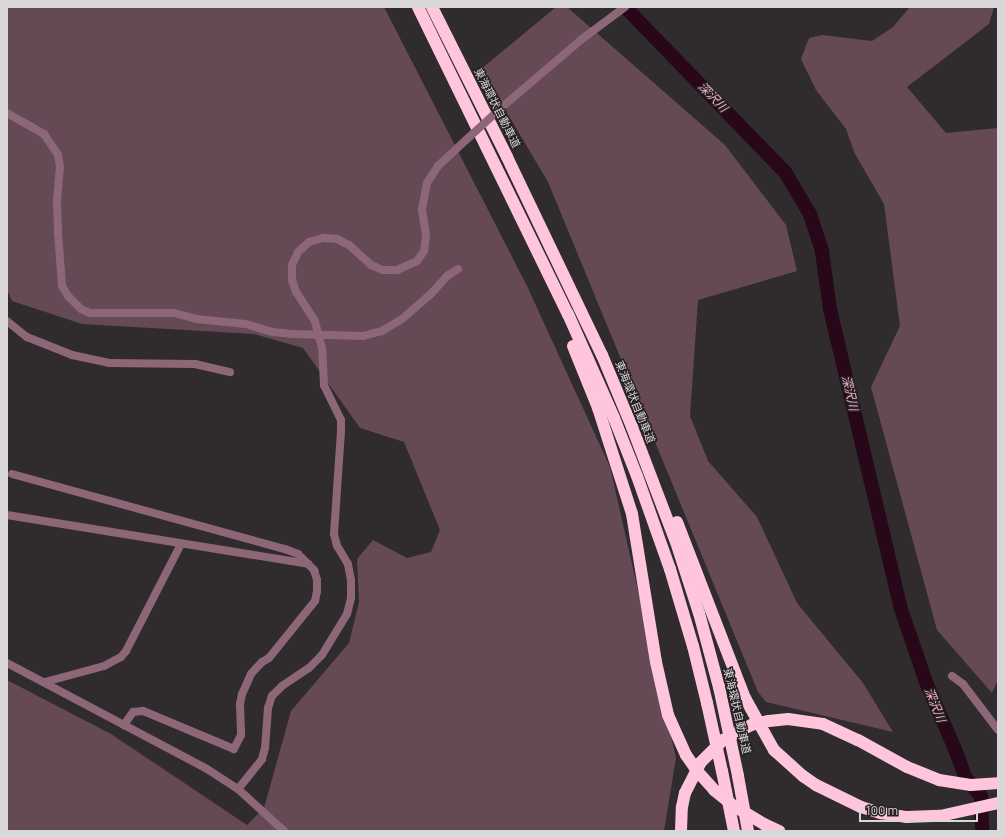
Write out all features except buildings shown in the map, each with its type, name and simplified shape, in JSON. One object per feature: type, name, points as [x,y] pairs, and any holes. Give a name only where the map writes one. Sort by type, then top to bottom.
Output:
[{"type":"highway","points":[[418,7],[598,380],[637,476],[682,608],[707,703],[734,831]]},
{"type":"highway","name":"東海環状自動車道","points":[[432,7],[565,276],[602,355],[632,427],[688,579],[719,687],[748,831]]},
{"type":"highway","points":[[525,227],[598,408],[632,514],[656,662],[668,715],[686,755],[698,772],[714,790],[734,806],[779,831]]},
{"type":"highway","points":[[632,427],[666,498],[745,698],[774,750],[802,776],[816,785],[861,807],[881,813],[907,817],[940,816],[998,803]]},
{"type":"highway","points":[[681,831],[682,807],[685,792],[694,774],[707,755],[723,740],[741,730],[769,721],[788,719],[806,721],[841,731],[907,767],[938,780],[970,785],[998,783]]},
{"type":"street","points":[[238,789],[262,759],[265,748],[268,708],[272,696],[282,686],[309,668],[322,655],[347,614],[352,598],[352,580],[348,564],[337,546],[334,534],[341,430],[340,420],[324,385],[322,348],[315,321],[296,292],[292,280],[292,265],[298,252],[309,242],[323,238],[337,239],[349,245],[371,265],[383,270],[397,270],[417,261],[424,251],[426,235],[422,209],[427,183],[438,166],[501,108],[582,39],[624,7]]},
{"type":"street","points":[[7,113],[44,134],[58,155],[60,166],[57,202],[62,286],[68,296],[81,309],[90,313],[174,313],[196,319],[246,324],[273,332],[319,336],[363,336],[382,331],[402,319],[430,295],[447,276],[458,269]]},
{"type":"street","points":[[7,321],[27,337],[72,355],[109,363],[195,364],[230,372]]},
{"type":"street","points":[[12,474],[285,549],[298,554],[314,570],[317,580],[315,601],[269,658],[262,662],[251,674],[242,694],[240,704],[241,735],[234,749],[144,711],[133,712],[124,725]]},
{"type":"street","points":[[7,515],[308,564]]},
{"type":"street","points":[[45,682],[104,666],[121,657],[126,651],[181,544]]},
{"type":"street","points":[[7,663],[207,769],[238,789],[284,831]]},
{"type":"street","points":[[952,676],[963,684],[998,730]]},
{"type":"shaded area","points":[[7,7],[384,7],[527,286],[610,467],[676,758],[664,831],[7,831],[7,680],[111,734],[247,825],[264,808],[291,711],[349,643],[359,602],[357,559],[373,540],[407,558],[431,552],[440,530],[404,442],[360,428],[303,348],[254,334],[82,324],[12,301],[7,290]]},
{"type":"shaded area","points":[[556,7],[567,7],[725,145],[786,225],[797,271],[698,300],[690,416],[708,461],[757,517],[797,603],[863,683],[893,732],[766,702],[758,692],[548,182],[481,69]]},
{"type":"shaded area","points":[[910,7],[994,7],[989,24],[907,87],[946,133],[998,128],[998,680],[992,693],[937,630],[871,387],[900,326],[884,204],[854,152],[846,129],[816,90],[801,59],[809,38],[822,35],[872,41],[893,27]]},
{"type":"waterway","name":"深沢川","points":[[625,7],[785,172],[810,214],[822,252],[830,309],[901,609],[927,685],[955,749],[965,777],[981,797],[982,831]]}]
